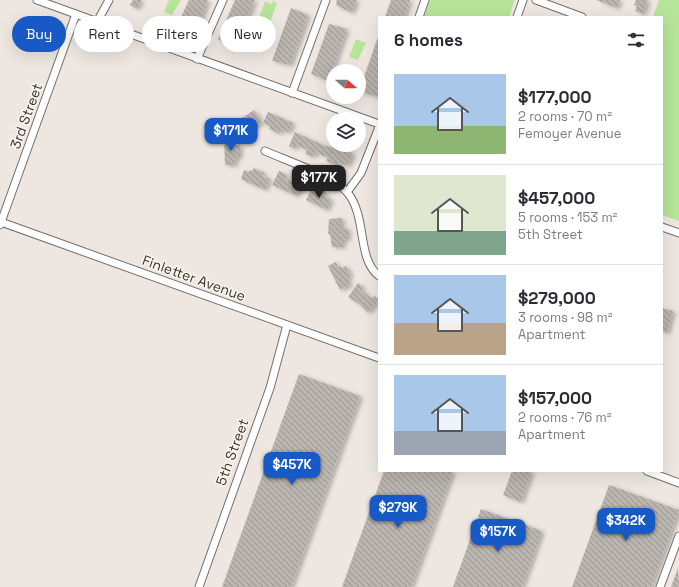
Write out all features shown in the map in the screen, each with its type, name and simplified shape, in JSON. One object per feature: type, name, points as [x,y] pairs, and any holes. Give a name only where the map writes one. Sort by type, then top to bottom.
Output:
[{"type":"street","points":[[37,0],[81,16]]},
{"type":"street","points":[[100,16],[109,0]]},
{"type":"street","points":[[197,59],[222,0]]},
{"type":"street","points":[[292,93],[326,0]]},
{"type":"street","points":[[419,16],[425,0]]},
{"type":"street","points":[[517,16],[523,0]]},
{"type":"street","points":[[536,0],[579,16]]},
{"type":"street","name":"3rd Street","points":[[1,224],[76,14]]},
{"type":"street","points":[[134,36],[378,126]]},
{"type":"street","points":[[347,192],[361,173],[378,129]]},
{"type":"street","points":[[265,151],[328,179],[347,192],[355,204],[362,230],[365,255],[373,271],[378,275]]},
{"type":"street","name":"Finletter Avenue","points":[[1,224],[378,358]]},
{"type":"street","points":[[663,227],[679,233]]},
{"type":"street","name":"5th Street","points":[[199,587],[270,388],[287,325]]},
{"type":"street","points":[[649,472],[679,483]]},
{"type":"street","points":[[660,587],[679,536]]},
{"type":"green space","points":[[169,0],[181,0],[172,15],[164,12]]},
{"type":"green space","points":[[430,0],[514,0],[509,16],[424,16]]},
{"type":"green space","points":[[659,0],[679,0],[679,221],[663,215],[663,16],[653,16]]},
{"type":"green space","points":[[265,1],[272,4],[273,1],[277,3],[272,16],[260,16]]},
{"type":"green space","points":[[356,39],[366,43],[358,60],[349,57]]},
{"type":"building","points":[[133,0],[142,0],[137,9],[130,5]]},
{"type":"building","points":[[189,0],[208,0],[202,16],[182,16]]},
{"type":"building","points":[[235,0],[255,0],[248,16],[228,16]]},
{"type":"building","points":[[337,0],[357,0],[352,13],[336,5]]},
{"type":"building","points":[[391,0],[410,0],[404,16],[385,16]]},
{"type":"building","points":[[596,0],[620,0],[617,8]]},
{"type":"building","points":[[636,0],[648,0],[643,14],[635,11],[637,6],[634,5]]},
{"type":"building","points":[[291,8],[308,15],[290,65],[272,61]]},
{"type":"building","points":[[329,24],[347,29],[334,64],[326,64],[326,80],[311,74]]},
{"type":"building","points":[[378,37],[378,94],[377,97],[366,93],[366,71]]},
{"type":"building","points":[[254,110],[262,122],[246,133],[244,130],[238,134],[232,125]]},
{"type":"building","points":[[268,112],[293,123],[289,132],[281,130],[280,134],[269,129],[270,126],[263,123]]},
{"type":"building","points":[[295,132],[326,146],[326,152],[350,152],[353,154],[348,166],[338,162],[337,165],[326,161],[328,158],[316,152],[314,157],[305,154],[307,150],[297,145],[295,149],[289,146]]},
{"type":"building","points":[[238,138],[227,146],[240,145],[240,157],[236,157],[235,165],[225,165],[224,139]]},
{"type":"building","points":[[254,168],[264,173],[263,176],[270,179],[265,190],[241,179],[244,170],[249,172]]},
{"type":"building","points":[[279,171],[287,175],[285,179],[296,183],[298,179],[304,182],[297,196],[272,185]]},
{"type":"building","points":[[316,188],[326,193],[325,196],[331,200],[327,210],[306,200],[311,190],[314,191]]},
{"type":"building","points":[[342,218],[342,229],[348,228],[348,239],[343,240],[343,247],[332,247],[330,234],[328,234],[329,219]]},
{"type":"building","points":[[336,262],[338,267],[340,266],[341,268],[346,266],[351,276],[347,278],[350,285],[340,290],[328,266]]},
{"type":"building","points":[[358,283],[363,287],[361,290],[372,299],[374,296],[378,299],[378,301],[368,313],[359,304],[348,297]]},
{"type":"building","points":[[663,308],[673,311],[667,333],[663,332]]},
{"type":"building","points":[[299,374],[360,396],[291,587],[222,587]]},
{"type":"building","points":[[384,472],[453,472],[411,587],[342,587]]},
{"type":"building","points":[[512,472],[532,472],[521,502],[503,495]]},
{"type":"building","points":[[609,485],[679,510],[651,587],[572,587]]},
{"type":"building","points":[[481,509],[542,531],[522,587],[453,587]]},
{"type":"building","points":[[678,568],[679,587],[671,587]]}]
